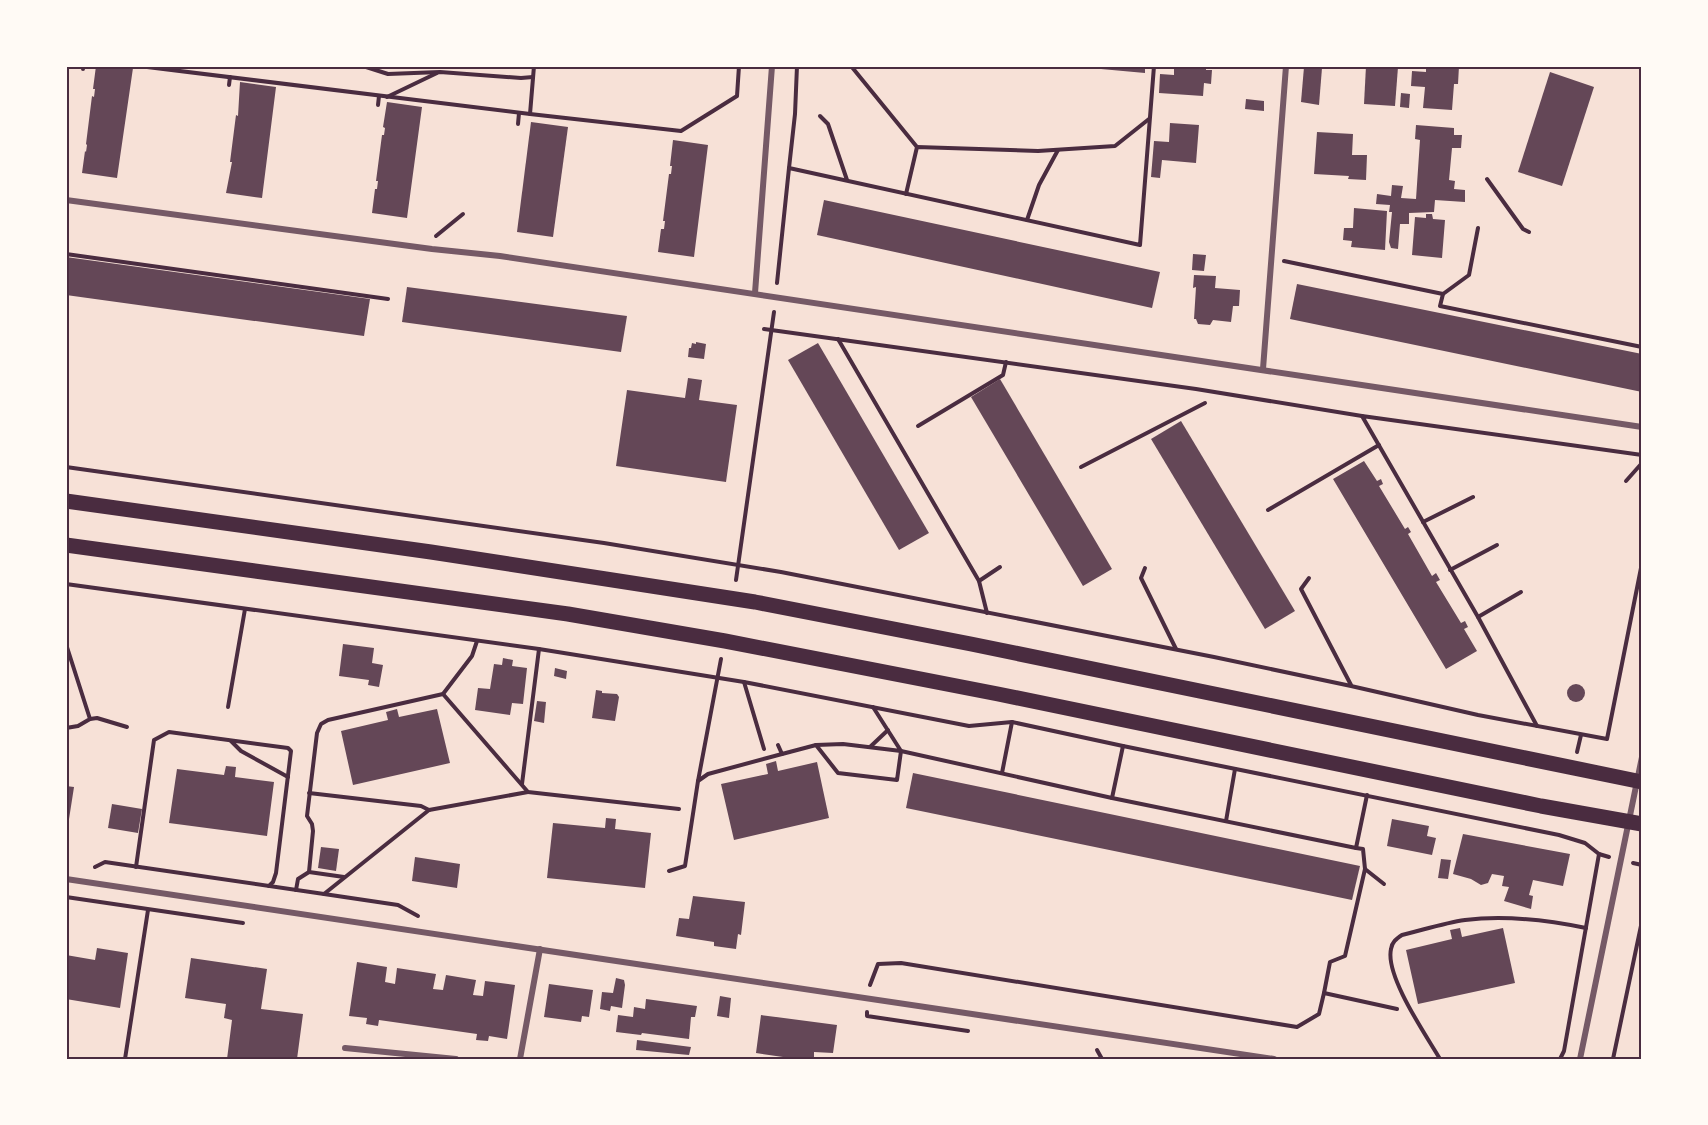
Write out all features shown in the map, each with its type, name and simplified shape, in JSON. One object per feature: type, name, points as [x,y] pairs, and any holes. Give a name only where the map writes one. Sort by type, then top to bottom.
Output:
[{"type":"main road","points":[[66,501],[501,562],[755,602],[1640,781]]},
{"type":"main road","points":[[66,545],[568,614],[725,641],[998,694],[1540,806],[1636,823]]},
{"type":"street","points":[[755,293],[772,66]]},
{"type":"street","points":[[1263,369],[1286,66]]},
{"type":"street","points":[[66,200],[500,256],[1642,427]]},
{"type":"street","points":[[1580,1059],[1636,823],[1642,757]]},
{"type":"street","points":[[66,879],[1274,1059]]},
{"type":"street","points":[[520,1059],[540,949]]},
{"type":"street","points":[[345,1048],[456,1059]]},
{"type":"path","points":[[142,66],[681,131],[737,96],[739,66]]},
{"type":"path","points":[[363,66],[388,74],[440,72],[510,78],[533,77]]},
{"type":"path","points":[[530,114],[534,66]]},
{"type":"path","points":[[776,297],[795,114],[797,66]]},
{"type":"path","points":[[851,66],[917,147],[1038,151],[1115,146],[1150,118]]},
{"type":"path","points":[[789,168],[1140,245],[1154,66]]},
{"type":"path","points":[[386,97],[440,72]]},
{"type":"path","points":[[229,85],[230,77]]},
{"type":"path","points":[[378,105],[379,96]]},
{"type":"path","points":[[518,124],[519,113]]},
{"type":"path","points":[[820,116],[828,124],[847,181]]},
{"type":"path","points":[[906,194],[917,147]]},
{"type":"path","points":[[1027,220],[1039,185],[1058,150]]},
{"type":"path","points":[[1487,179],[1523,229],[1529,232]]},
{"type":"path","points":[[431,240],[463,214]]},
{"type":"path","points":[[1478,228],[1469,274],[1443,294],[1440,306],[1642,347]]},
{"type":"path","points":[[66,254],[388,299]]},
{"type":"path","points":[[1272,258],[1443,294]]},
{"type":"path","points":[[764,329],[1196,389],[1362,416],[1642,455]]},
{"type":"path","points":[[739,566],[772,329]]},
{"type":"path","points":[[838,339],[979,581],[987,613]]},
{"type":"path","points":[[918,426],[1003,375],[1006,362]]},
{"type":"path","points":[[1081,467],[1205,403]]},
{"type":"path","points":[[1362,416],[1478,617],[1538,727]]},
{"type":"path","points":[[1268,510],[1379,445]]},
{"type":"path","points":[[1626,481],[1642,463]]},
{"type":"path","points":[[66,467],[604,543],[781,572],[1177,650],[1538,727],[1607,739],[1642,563]]},
{"type":"path","points":[[1423,522],[1473,496]]},
{"type":"path","points":[[1450,570],[1497,545]]},
{"type":"path","points":[[979,581],[1000,567]]},
{"type":"path","points":[[1145,568],[1141,578],[1177,650]]},
{"type":"path","points":[[1309,578],[1302,589],[1351,686]]},
{"type":"path","points":[[66,584],[539,649],[744,682],[969,726],[1012,722],[1559,835],[1585,843],[1599,854],[1564,1051],[1560,1059]]},
{"type":"path","points":[[1478,617],[1521,592]]},
{"type":"path","points":[[228,706],[245,609]]},
{"type":"path","points":[[309,872],[313,831],[307,816],[317,733],[321,724],[328,720],[443,694],[472,656],[477,641]]},
{"type":"path","points":[[66,644],[90,720]]},
{"type":"path","points":[[522,785],[539,649]]},
{"type":"path","points":[[669,871],[685,866],[717,678]]},
{"type":"path","points":[[744,682],[764,749]]},
{"type":"path","points":[[443,694],[528,792]]},
{"type":"path","points":[[816,746],[838,772],[897,780],[901,751],[872,706]]},
{"type":"path","points":[[66,728],[97,718],[127,727]]},
{"type":"path","points":[[1002,773],[1012,722]]},
{"type":"path","points":[[870,747],[888,730]]},
{"type":"path","points":[[136,867],[154,740],[169,732],[288,748],[291,751],[276,873],[273,882],[268,886]]},
{"type":"path","points":[[230,740],[241,751],[288,777]]},
{"type":"path","points":[[698,781],[708,774],[782,754],[816,746],[843,744],[901,751],[1112,798],[1363,849],[1365,869],[1345,957],[1330,962],[1319,1014],[1298,1027],[901,963],[878,964],[870,985]]},
{"type":"path","points":[[778,745],[782,754]]},
{"type":"path","points":[[1112,798],[1123,746]]},
{"type":"path","points":[[1226,821],[1235,769]]},
{"type":"path","points":[[92,869],[105,862],[324,894],[429,810],[528,792],[679,809]]},
{"type":"path","points":[[309,793],[421,806],[429,810]]},
{"type":"path","points":[[1356,848],[1367,795]]},
{"type":"path","points":[[1365,869],[1384,884]]},
{"type":"path","points":[[296,890],[298,879],[309,872],[345,877]]},
{"type":"path","points":[[125,1059],[148,910]]},
{"type":"path","points":[[1440,1059],[1403,995],[1392,967],[1390,951],[1393,942],[1402,935],[1465,920],[1544,920],[1586,928]]},
{"type":"path","points":[[1613,1059],[1642,921]]},
{"type":"path","points":[[1323,993],[1397,1009]]},
{"type":"path","points":[[1097,1050],[1102,1059]]},
{"type":"building","points":[[96,66],[133,68],[117,178],[82,173],[92,96],[94,97]]},
{"type":"building","points":[[1090,66],[1145,66],[1145,73],[1090,68]]},
{"type":"building","points":[[1174,66],[1206,66],[1206,70],[1212,70],[1211,84],[1204,83],[1203,96],[1159,93],[1160,74],[1174,75]]},
{"type":"building","points":[[1366,66],[1398,67],[1395,106],[1364,104]]},
{"type":"building","points":[[1426,66],[1459,66],[1458,84],[1454,84],[1452,110],[1423,108],[1425,87],[1411,86],[1412,71],[1426,72]]},
{"type":"building","points":[[1304,67],[1322,68],[1319,105],[1301,102]]},
{"type":"building","points":[[1550,72],[1594,87],[1562,186],[1518,172]]},
{"type":"building","points":[[240,82],[276,87],[262,198],[226,193],[232,162],[230,162],[236,115],[238,116]]},
{"type":"building","points":[[1401,93],[1410,94],[1409,108],[1400,107]]},
{"type":"building","points":[[1246,99],[1264,101],[1264,111],[1245,109]]},
{"type":"building","points":[[387,102],[422,107],[407,218],[372,213]]},
{"type":"building","points":[[531,122],[568,127],[553,237],[517,232]]},
{"type":"building","points":[[1170,123],[1199,125],[1196,163],[1162,160],[1160,178],[1151,177],[1154,141],[1169,142]]},
{"type":"building","points":[[1416,125],[1454,128],[1454,135],[1462,135],[1461,148],[1452,148],[1449,180],[1455,181],[1454,189],[1465,190],[1465,202],[1435,200],[1434,212],[1409,213],[1409,224],[1400,224],[1398,249],[1391,248],[1389,242],[1392,212],[1389,212],[1390,205],[1376,204],[1377,194],[1391,196],[1392,185],[1403,186],[1401,198],[1416,199],[1420,140],[1415,139]]},
{"type":"building","points":[[1317,132],[1353,134],[1352,155],[1367,155],[1366,180],[1348,179],[1349,176],[1314,174]]},
{"type":"building","points":[[673,140],[708,145],[694,257],[658,252],[661,229],[664,229]]},
{"type":"building","points":[[824,200],[1160,272],[1152,308],[817,235]]},
{"type":"building","points":[[1354,208],[1387,211],[1385,250],[1351,247],[1352,241],[1343,240],[1344,228],[1353,228]]},
{"type":"building","points":[[1426,214],[1432,214],[1433,219],[1445,220],[1442,258],[1412,255],[1415,217],[1426,218]]},
{"type":"building","points":[[1193,254],[1206,255],[1204,271],[1192,270]]},
{"type":"building","points":[[66,257],[370,299],[364,336],[66,295]]},
{"type":"building","points":[[1194,275],[1216,276],[1215,288],[1240,290],[1239,306],[1233,306],[1231,322],[1213,320],[1210,325],[1198,324],[1194,319],[1196,287],[1193,288]]},
{"type":"building","points":[[1297,284],[1642,354],[1642,392],[1290,319]]},
{"type":"building","points":[[407,287],[627,316],[621,352],[402,322]]},
{"type":"building","points":[[696,342],[706,344],[704,359],[688,357],[689,348],[692,343],[696,344]]},
{"type":"building","points":[[818,343],[929,533],[899,550],[788,360]]},
{"type":"building","points":[[688,378],[702,380],[699,400],[737,405],[726,482],[616,466],[627,390],[685,398]]},
{"type":"building","points":[[1000,379],[1112,569],[1083,586],[971,397]]},
{"type":"building","points":[[1181,421],[1295,611],[1265,629],[1151,439]]},
{"type":"building","points":[[1364,461],[1377,481],[1381,479],[1383,484],[1379,486],[1405,529],[1408,527],[1411,532],[1408,534],[1432,576],[1436,573],[1440,580],[1436,582],[1461,623],[1465,621],[1468,627],[1464,629],[1477,651],[1446,669],[1333,479]]},
{"type":"building","points":[[343,644],[374,648],[372,663],[383,665],[379,687],[368,685],[369,680],[339,676]]},
{"type":"building","points":[[503,658],[513,660],[512,666],[527,668],[523,704],[512,703],[510,715],[475,710],[478,688],[490,689],[494,664],[502,665]]},
{"type":"building","points":[[555,668],[567,671],[566,679],[554,676]]},
{"type":"building","points":[[1576,684],[1582,687],[1585,693],[1582,699],[1576,702],[1570,699],[1567,693],[1570,687]]},
{"type":"building","points":[[596,690],[602,693],[617,694],[619,697],[615,721],[592,718]]},
{"type":"building","points":[[537,701],[546,702],[544,723],[534,721]]},
{"type":"building","points":[[397,709],[399,717],[437,709],[450,763],[353,785],[341,731],[388,720],[386,712]]},
{"type":"building","points":[[776,761],[778,771],[817,762],[829,818],[734,840],[721,784],[768,774],[766,764]]},
{"type":"building","points":[[226,766],[236,767],[235,777],[274,782],[267,836],[169,823],[177,769],[224,775]]},
{"type":"building","points":[[913,773],[1360,866],[1352,900],[906,808]]},
{"type":"building","points":[[66,786],[74,787],[67,832],[66,832]]},
{"type":"building","points":[[112,804],[142,809],[138,833],[108,828]]},
{"type":"building","points":[[606,818],[616,819],[615,829],[651,833],[645,888],[547,878],[553,823],[605,828]]},
{"type":"building","points":[[1392,819],[1429,826],[1427,836],[1436,838],[1432,855],[1387,846]]},
{"type":"building","points":[[1463,834],[1570,854],[1563,886],[1533,880],[1529,895],[1533,896],[1531,909],[1504,901],[1509,887],[1502,886],[1504,876],[1492,874],[1488,883],[1481,885],[1471,879],[1453,874]]},
{"type":"building","points":[[321,847],[339,849],[336,871],[318,868]]},
{"type":"building","points":[[415,857],[460,864],[457,888],[412,881]]},
{"type":"building","points":[[1441,859],[1451,860],[1448,879],[1438,878]]},
{"type":"building","points":[[693,896],[745,902],[741,935],[738,934],[736,949],[714,946],[714,942],[676,936],[679,918],[689,919]]},
{"type":"building","points":[[1460,928],[1462,937],[1503,928],[1515,983],[1418,1004],[1406,950],[1452,939],[1450,930]]},
{"type":"building","points":[[97,948],[128,953],[120,1008],[66,999],[66,955],[95,960]]},
{"type":"building","points":[[191,958],[267,969],[261,1009],[303,1014],[297,1059],[227,1059],[232,1020],[224,1018],[226,1004],[185,998]]},
{"type":"building","points":[[357,962],[387,967],[385,982],[395,984],[397,968],[436,974],[433,989],[443,990],[446,975],[476,980],[473,995],[483,996],[485,981],[515,985],[507,1039],[489,1036],[488,1041],[476,1040],[477,1034],[379,1020],[378,1026],[366,1024],[367,1018],[349,1016]]},
{"type":"building","points":[[616,978],[624,980],[625,985],[622,1008],[611,1006],[610,1011],[600,1009],[602,992],[613,993]]},
{"type":"building","points":[[549,984],[593,990],[589,1017],[582,1016],[581,1022],[544,1017]]},
{"type":"building","points":[[720,996],[731,998],[729,1018],[717,1016]]},
{"type":"building","points":[[646,999],[697,1006],[695,1017],[691,1017],[689,1039],[616,1032],[618,1015],[633,1017],[634,1007],[645,1009]]},
{"type":"building","points":[[761,1015],[837,1025],[833,1053],[814,1052],[814,1059],[797,1059],[756,1053]]},
{"type":"building","points":[[637,1040],[691,1047],[689,1055],[636,1050]]}]
